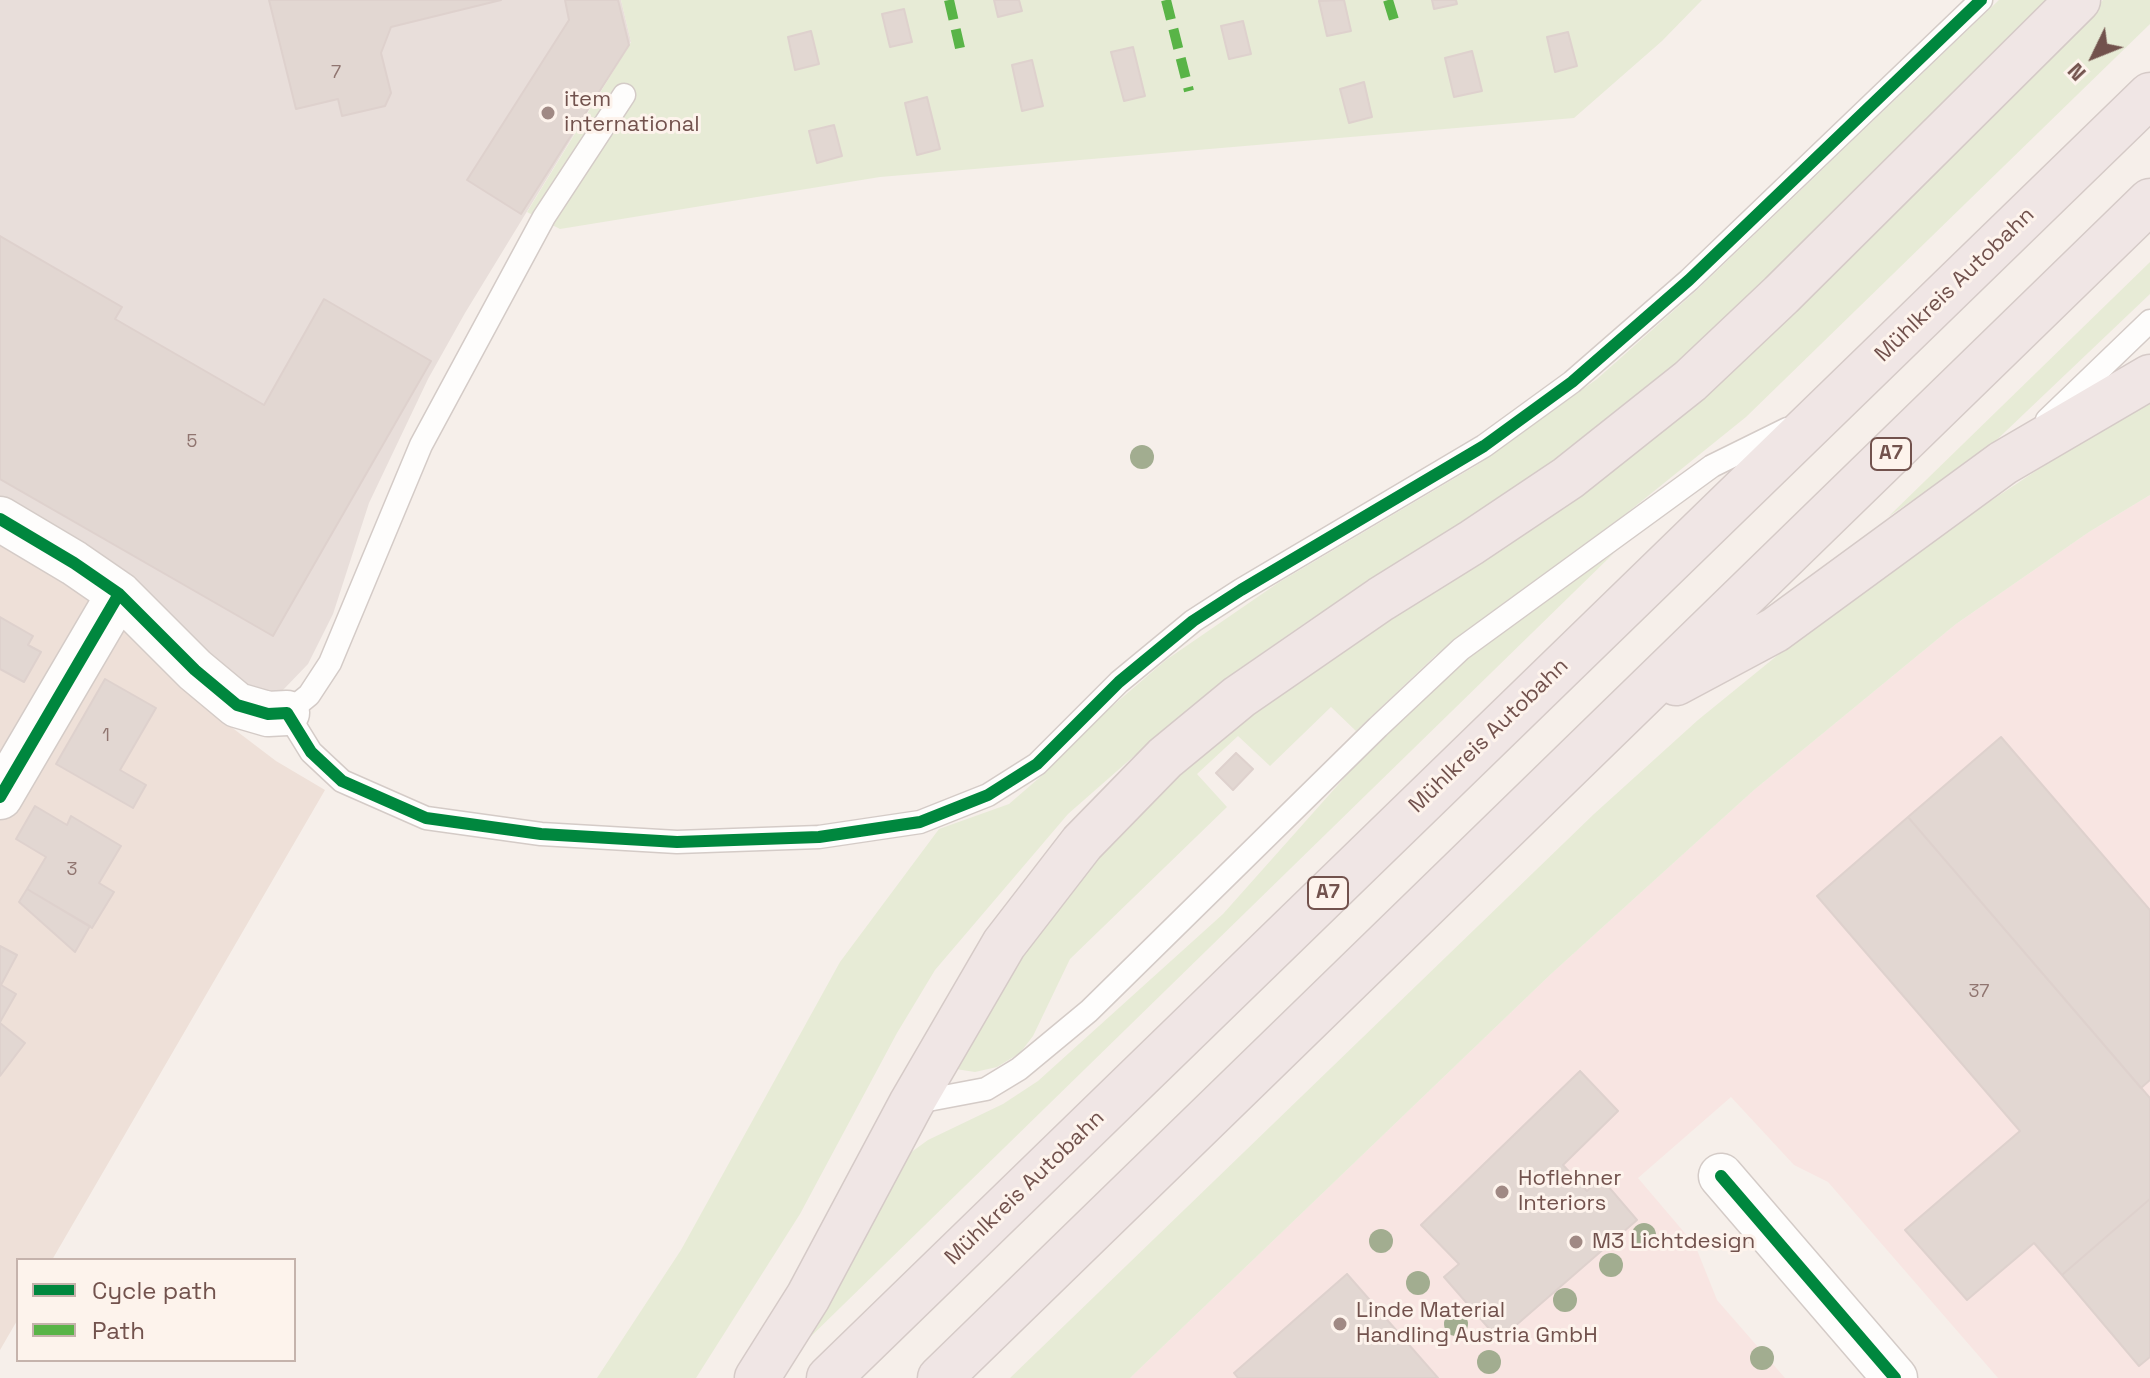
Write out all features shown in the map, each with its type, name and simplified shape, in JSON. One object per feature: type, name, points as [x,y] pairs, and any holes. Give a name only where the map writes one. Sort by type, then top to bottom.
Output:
[{"type":"highway","points":[[757,1378],[808,1297],[911,1104],[1004,944],[1082,843],[1165,758],[1239,697],[1381,599],[1568,478],[1690,381],[2078,0]]},
{"type":"highway","name":"Mühlkreis Autobahn","points":[[829,1378],[2150,95]]},
{"type":"highway","name":"A7","points":[[940,1378],[2150,201]]},
{"type":"highway","points":[[1631,706],[1775,630],[2003,463],[2150,377]]},
{"type":"street","points":[[0,519],[119,594],[195,670],[237,705],[268,714],[287,713]]},
{"type":"street","points":[[0,797],[119,594]]},
{"type":"street","points":[[1721,1176],[1895,1378]]},
{"type":"lane","points":[[624,95],[544,217],[421,445],[330,663],[309,695],[287,713],[311,752],[342,781],[426,818],[541,834],[677,842],[819,837],[920,822],[988,795],[1037,764],[1119,682],[1193,621],[1484,446],[1572,382],[1689,280],[1981,0]]},
{"type":"lane","points":[[2003,463],[2150,321]]},
{"type":"lane","points":[[911,1104],[986,1089],[1019,1069],[1089,1011],[1366,737],[1461,649],[1712,466],[1827,409]]},
{"type":"shaded area","points":[[0,0],[621,0],[631,41],[428,379],[369,503],[333,614],[308,664],[283,690],[259,693],[232,680],[0,504]]},
{"type":"shaded area","points":[[2150,495],[2150,1378],[1998,1378],[1828,1182],[1794,1165],[1731,1097],[1638,1178],[1695,1245],[1717,1300],[1785,1378],[1130,1378],[1551,974],[1754,790],[1956,624],[2089,532]]},
{"type":"shaded area","points":[[0,542],[69,584],[124,623],[222,720],[276,761],[325,790],[53,1258],[16,1258],[16,1322],[0,1350]]},
{"type":"green space","points":[[621,0],[1702,0],[1662,41],[1574,118],[880,177],[560,229],[527,212],[631,42]]},
{"type":"green space","points":[[1999,0],[2051,0],[1688,353],[1558,462],[1308,621],[1239,669],[1068,814],[935,970],[897,1033],[800,1214],[696,1378],[597,1378],[681,1250],[840,962],[939,829],[1009,804],[1046,772],[1095,721],[1166,660],[1278,583],[1477,465],[1597,379],[1697,290]]},
{"type":"green space","points":[[2103,0],[2150,0],[2150,24],[1746,417],[1612,525],[1436,655],[1356,731],[1331,707],[1270,766],[1238,736],[1197,774],[1227,807],[1070,959],[1033,1036],[1020,1053],[997,1067],[975,1072],[949,1068],[992,992],[1129,818],[1217,736],[1820,281]]},
{"type":"green space","points":[[2150,262],[2150,294],[1985,451],[1888,517]]},
{"type":"green space","points":[[2150,400],[2150,495],[2089,532],[1956,624],[1754,790],[1551,974],[1130,1378],[1010,1378],[1594,814],[1698,720],[1811,628],[1959,522],[2078,443]]},
{"type":"green space","points":[[1614,553],[802,1345],[906,1156],[928,1140],[1003,1104],[1038,1081],[1223,914],[1404,713],[1449,671],[1497,633]]},
{"type":"building","points":[[269,0],[501,0],[391,27],[381,53],[391,93],[385,106],[342,116],[338,99],[296,109]]},
{"type":"building","name":"item international","points":[[565,0],[618,0],[629,45],[521,214],[467,180],[569,20]]},
{"type":"building","points":[[994,0],[1019,0],[1022,11],[998,17]]},
{"type":"building","points":[[1344,0],[1351,31],[1327,36],[1319,1]]},
{"type":"building","points":[[1432,0],[1456,0],[1457,4],[1434,9]]},
{"type":"building","points":[[904,9],[912,42],[890,47],[882,14]]},
{"type":"building","points":[[1243,21],[1251,54],[1229,59],[1221,26]]},
{"type":"building","points":[[811,31],[819,64],[795,70],[788,37]]},
{"type":"building","points":[[1568,32],[1577,66],[1555,72],[1547,37]]},
{"type":"building","points":[[1133,47],[1145,96],[1124,101],[1111,52]]},
{"type":"building","points":[[1472,51],[1482,91],[1454,97],[1445,58]]},
{"type":"building","points":[[1032,60],[1043,106],[1022,111],[1012,65]]},
{"type":"building","points":[[1364,82],[1372,117],[1349,123],[1340,89]]},
{"type":"building","points":[[927,97],[940,149],[917,155],[905,103]]},
{"type":"building","points":[[834,125],[842,156],[817,163],[809,131]]},
{"type":"building","points":[[0,236],[122,307],[115,319],[264,405],[324,299],[431,361],[273,636],[0,479]]},
{"type":"building","points":[[0,617],[33,636],[28,645],[41,652],[24,682],[0,669]]},
{"type":"building","points":[[105,679],[156,708],[120,770],[146,785],[133,808],[56,764]]},
{"type":"building","points":[[2001,737],[2150,910],[2150,1080],[2141,1088],[1908,817]]},
{"type":"building","points":[[1236,753],[1253,769],[1233,790],[1216,773]]},
{"type":"building","points":[[35,806],[67,825],[71,816],[121,846],[99,883],[114,892],[92,928],[27,889],[46,857],[16,839]]},
{"type":"building","points":[[1908,817],[2150,1098],[2150,1199],[2062,1275],[2034,1243],[1967,1300],[1905,1230],[2020,1131],[1817,896]]},
{"type":"building","points":[[27,889],[90,926],[75,952],[19,902]]},
{"type":"building","points":[[0,946],[17,955],[1,985],[16,994],[0,1022]]},
{"type":"building","points":[[0,1023],[25,1043],[0,1076]]},
{"type":"building","points":[[1580,1071],[1618,1111],[1563,1165],[1587,1191],[1601,1178],[1637,1220],[1499,1340],[1444,1277],[1459,1264],[1421,1225]]},
{"type":"building","points":[[2150,1199],[2150,1357],[2139,1366],[2062,1275]]},
{"type":"building","name":"Linde Material Handling Austria GmbH","points":[[1347,1274],[1438,1378],[1238,1378],[1234,1373]]},
{"type":"marked path","points":[[949,0],[960,48]]},
{"type":"marked path","points":[[1166,0],[1189,91]]},
{"type":"marked path","points":[[1388,0],[1395,23]]},
{"type":"cycle path","points":[[0,519],[119,594],[195,670],[237,705],[268,714],[287,713],[311,752],[342,781],[426,818],[541,834],[677,842],[819,837],[920,822],[988,795],[1037,764],[1119,682],[1193,621],[1484,446],[1572,382],[1689,280],[1981,0]]},
{"type":"cycle path","points":[[0,797],[119,594]]},
{"type":"cycle path","points":[[1721,1176],[1895,1378]]},
{"type":"place","name":"item international","points":[[548,113]]},
{"type":"place","name":"Hoflehner Interiors","points":[[1502,1192]]},
{"type":"place","name":"M3 Lichtdesign","points":[[1576,1242]]},
{"type":"place","name":"Linde Material Handling Austria GmbH","points":[[1340,1324]]}]
